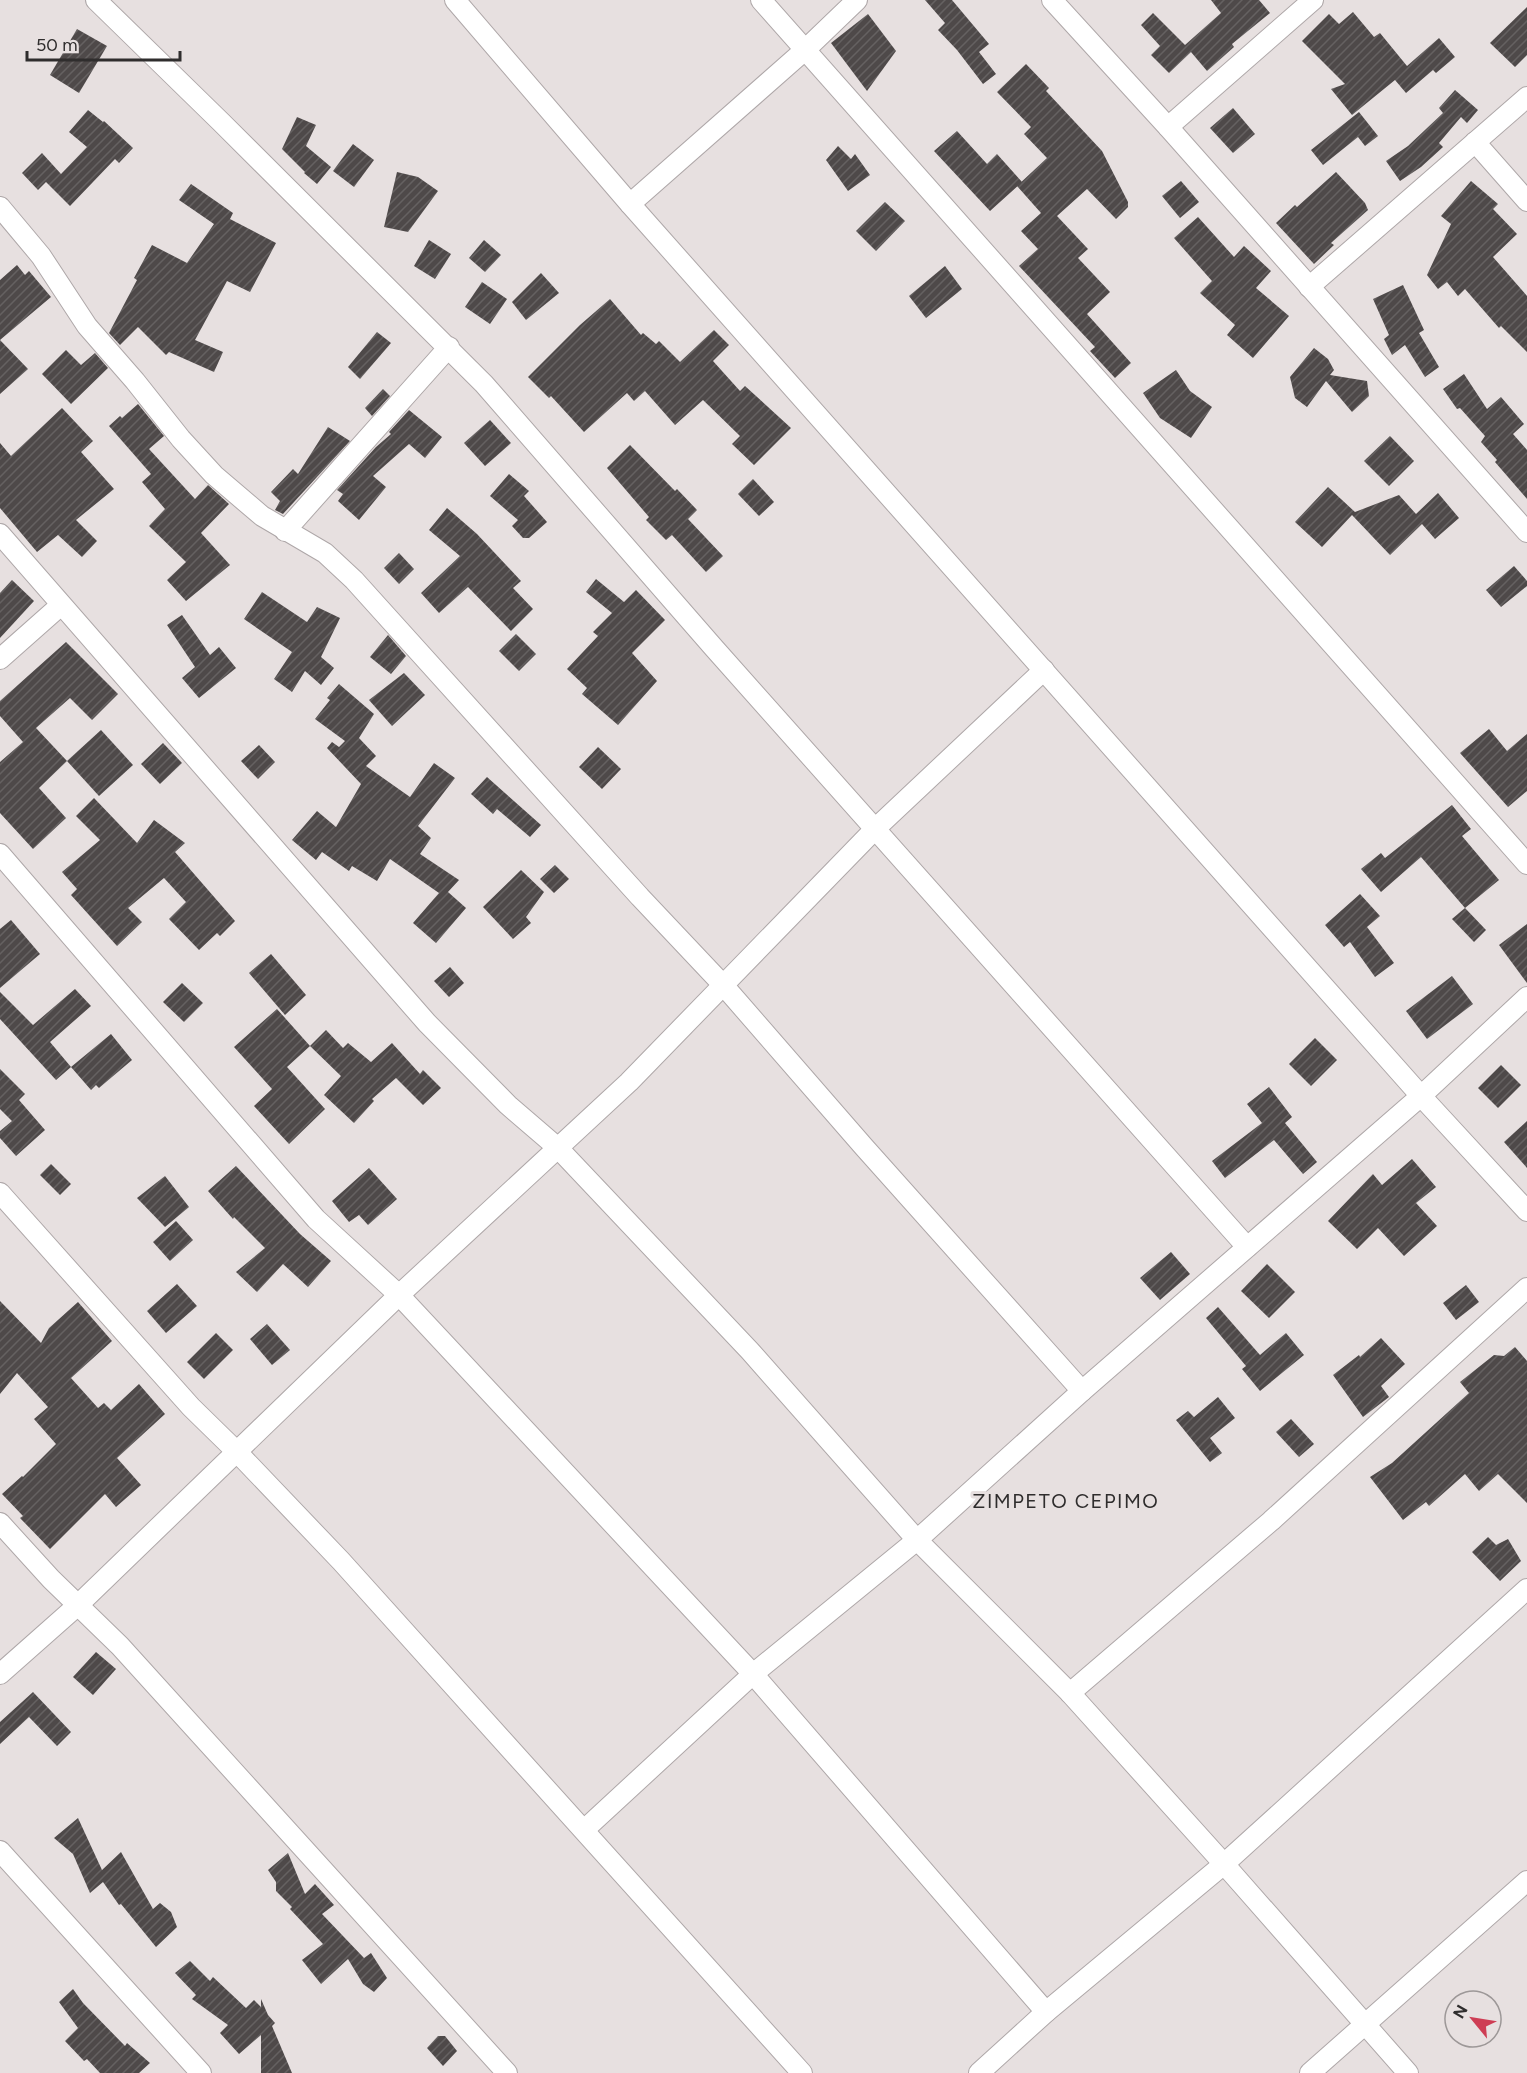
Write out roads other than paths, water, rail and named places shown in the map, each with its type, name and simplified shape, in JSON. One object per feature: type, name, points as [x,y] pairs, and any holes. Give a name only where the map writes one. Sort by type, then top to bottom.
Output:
[{"type":"street","points":[[96,0],[484,384],[714,648],[1247,1246]]},
{"type":"street","points":[[455,0],[630,204],[1421,1096],[1527,1211]]},
{"type":"street","points":[[761,0],[1527,864]]},
{"type":"street","points":[[630,204],[806,49],[857,0]]},
{"type":"street","points":[[1052,0],[1168,127],[1527,532]]},
{"type":"street","points":[[1168,127],[1313,0]]},
{"type":"street","points":[[1310,287],[1527,97]]},
{"type":"street","points":[[1475,142],[1527,201]]},
{"type":"street","points":[[0,207],[41,256],[87,326],[181,439],[214,475],[262,516],[326,553],[354,580],[640,897],[724,986],[1082,1391]]},
{"type":"street","points":[[285,531],[449,347]]},
{"type":"street","points":[[0,534],[427,1023],[508,1105],[558,1148],[750,1351],[917,1540],[1070,1693],[1408,2073]]},
{"type":"street","points":[[0,659],[61,605]]},
{"type":"street","points":[[0,1674],[78,1605],[399,1295],[629,1082],[876,828],[1044,670]]},
{"type":"street","points":[[0,854],[316,1219],[399,1295],[753,1674],[1046,2012]]},
{"type":"street","points":[[584,1830],[753,1674],[917,1540],[1082,1391],[1421,1096],[1527,997]]},
{"type":"street","points":[[0,1193],[191,1407],[341,1561],[802,2073]]},
{"type":"street","points":[[1070,1693],[1271,1521],[1527,1288]]},
{"type":"street","points":[[0,1523],[51,1579],[120,1646],[507,2073]]},
{"type":"street","points":[[979,2073],[1046,2012],[1224,1864],[1527,1588]]},
{"type":"street","points":[[0,1851],[201,2073]]},
{"type":"street","points":[[1310,2073],[1527,1881]]},
{"type":"district","name":"ZIMPETO CEPIMO","points":[[1066,1501]]}]
